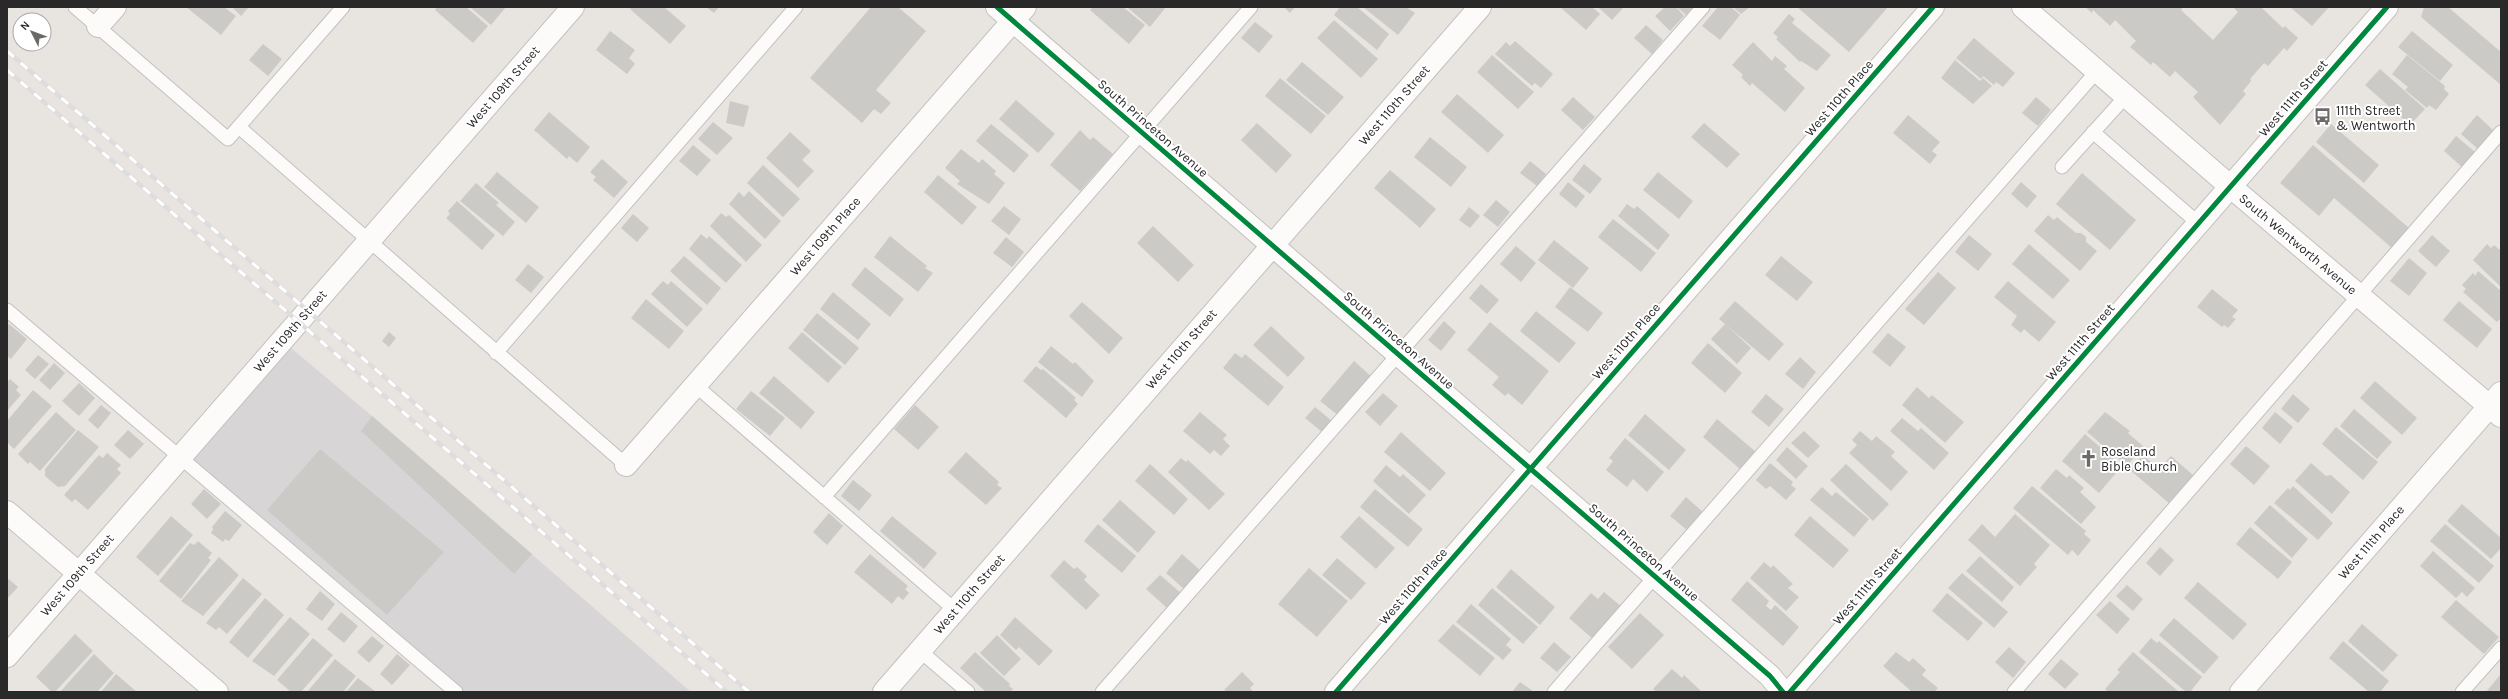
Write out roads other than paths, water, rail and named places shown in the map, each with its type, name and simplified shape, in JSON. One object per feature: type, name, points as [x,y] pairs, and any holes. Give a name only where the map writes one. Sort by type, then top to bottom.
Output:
[{"type":"street","points":[[98,26],[115,7]]},
{"type":"street","name":"West 109th Street","points":[[7,656],[573,7]]},
{"type":"street","name":"West 110th Street","points":[[884,692],[1480,7]]},
{"type":"street","name":"West 110th Place","points":[[1336,692],[1933,7]]},
{"type":"street","name":"South Wentworth Avenue","points":[[2024,7],[2230,187],[2359,295],[2497,405]]},
{"type":"street","name":"West 111th Street","points":[[1790,692],[2388,7]]},
{"type":"street","name":"South Princeton Avenue","points":[[1012,12],[1142,133],[1770,676],[1783,692]]},
{"type":"street","name":"West 109th Place","points":[[626,465],[1012,12]]},
{"type":"street","name":"West 111th Place","points":[[2241,692],[2497,405]]},
{"type":"street","points":[[7,512],[217,692]]},
{"type":"lane","points":[[75,7],[228,139],[343,7]]},
{"type":"lane","points":[[496,353],[796,7]]},
{"type":"lane","points":[[824,497],[1252,7]]},
{"type":"lane","points":[[1102,692],[1703,7]]},
{"type":"lane","points":[[1554,692],[1654,575],[2097,71]]},
{"type":"lane","points":[[2062,167],[2126,96]]},
{"type":"lane","points":[[239,127],[626,465]]},
{"type":"lane","points":[[2093,132],[2198,223]]},
{"type":"lane","points":[[2014,692],[2501,132]]},
{"type":"lane","points":[[7,310],[456,692]]},
{"type":"lane","points":[[695,385],[955,610]]},
{"type":"lane","points":[[2462,692],[2501,648]]},
{"type":"lane","points":[[919,650],[968,692]]},
{"type":"railway","points":[[7,51],[749,692]]},
{"type":"railway","points":[[7,70],[727,692]]},
{"type":"place","name":"111th Street & Wentworth","points":[[2323,117]]},
{"type":"place","name":"Roseland Bible Church","points":[[2088,458]]}]
